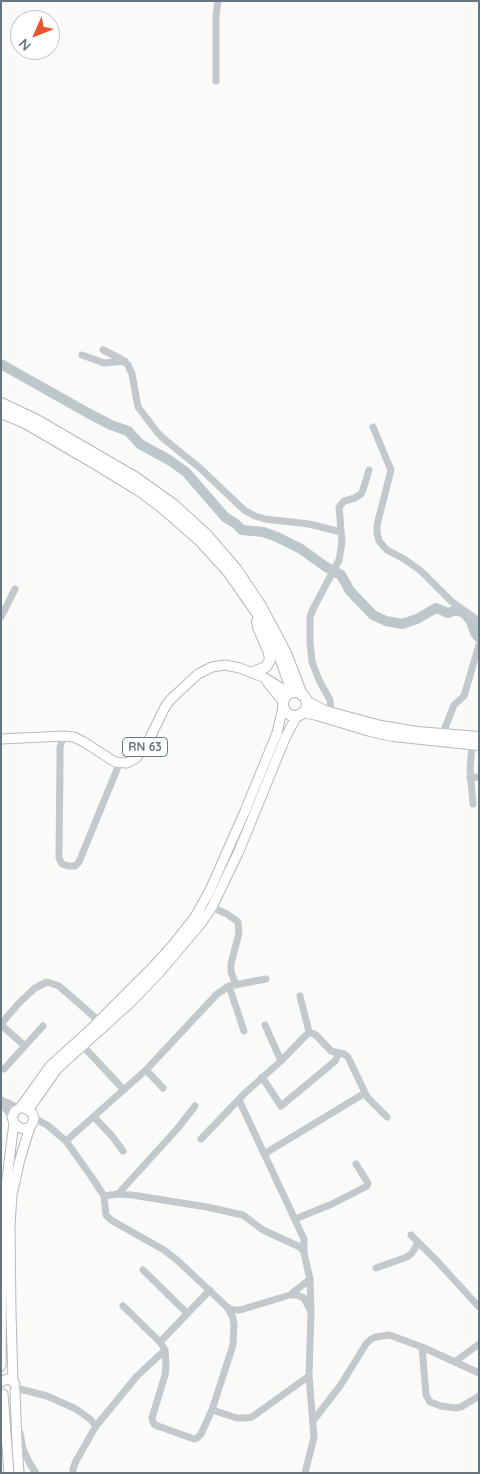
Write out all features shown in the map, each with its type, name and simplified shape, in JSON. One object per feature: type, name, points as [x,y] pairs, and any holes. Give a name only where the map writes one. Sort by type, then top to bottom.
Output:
[{"type":"highway","points":[[1,403],[32,417],[135,478],[173,504],[207,535],[237,570],[261,606],[286,653],[293,698],[288,714],[317,715],[354,727],[393,736],[477,742]]},
{"type":"highway","points":[[1,413],[25,423],[138,490],[160,506],[200,541],[239,587],[258,615],[281,660],[293,698],[306,707],[300,714]]},
{"type":"highway","points":[[256,674],[266,667],[270,660],[258,627],[258,615]]},
{"type":"highway","name":"RN 63","points":[[293,698],[331,713],[381,726],[417,732],[443,733],[477,742]]},
{"type":"main road","name":"RN 63","points":[[1,739],[74,737],[115,762],[126,763],[136,758],[146,746],[170,700],[198,674],[212,667],[225,665],[240,668],[272,681],[293,698]]},
{"type":"main road","points":[[23,1108],[50,1066],[99,1021],[172,946],[195,917],[211,902],[245,811],[282,719],[293,698]]},
{"type":"main road","points":[[1,1366],[2,1218],[15,1111],[23,1108],[57,1069],[130,1003],[191,936],[239,851],[286,736],[300,714]]},
{"type":"main road","points":[[20,1473],[10,1313],[10,1224],[12,1195],[20,1159],[34,1118],[32,1113],[23,1108]]},
{"type":"main road","points":[[13,1120],[20,1128],[30,1127]]},
{"type":"main road","points":[[1,1382],[7,1379],[14,1388]]},
{"type":"main road","points":[[10,1473],[2,1393],[9,1395],[14,1388]]},
{"type":"street","points":[[216,81],[216,16],[218,1]]},
{"type":"street","points":[[103,350],[124,361],[132,374],[136,401],[143,416],[164,440],[201,469],[250,514],[260,518],[309,524],[341,532]]},
{"type":"street","points":[[82,355],[104,363],[124,361]]},
{"type":"street","points":[[373,427],[391,470],[377,526],[376,534],[379,541],[387,550],[421,571],[451,600],[479,621]]},
{"type":"street","points":[[331,713],[329,697],[314,668],[310,642],[311,613],[339,560],[341,550],[340,505],[344,501],[361,494],[369,470]]},
{"type":"street","points":[[1,617],[15,589]]},
{"type":"street","points":[[443,733],[454,705],[464,696],[479,645]]},
{"type":"street","points":[[63,736],[60,748],[59,858],[62,864],[75,866],[79,862],[120,762]]},
{"type":"street","points":[[473,804],[470,778],[477,742]]},
{"type":"street","points":[[470,778],[479,777]]},
{"type":"street","points":[[211,902],[238,922],[239,933],[231,972],[244,1031]]},
{"type":"street","points":[[66,1141],[146,1070],[217,994],[233,986],[266,979]]},
{"type":"street","points":[[25,1046],[1,1024],[35,988],[47,982],[59,986],[99,1021]]},
{"type":"street","points":[[300,996],[309,1032]]},
{"type":"street","points":[[265,1025],[281,1061]]},
{"type":"street","points":[[4,1069],[43,1026]]},
{"type":"street","points":[[309,1032],[316,1035],[331,1051],[346,1055],[367,1097],[387,1117]]},
{"type":"street","points":[[200,1139],[309,1032]]},
{"type":"street","points":[[83,1046],[124,1090]]},
{"type":"street","points":[[262,1077],[281,1106],[335,1061],[339,1053]]},
{"type":"street","points":[[146,1070],[163,1088]]},
{"type":"street","points":[[264,1154],[365,1093]]},
{"type":"street","points":[[239,1100],[304,1239],[304,1253],[310,1279],[309,1376],[314,1437],[305,1473]]},
{"type":"street","points":[[1,1102],[23,1108]]},
{"type":"street","points":[[1,1102],[13,1120]]},
{"type":"street","points":[[118,1194],[178,1128],[194,1106]]},
{"type":"street","points":[[94,1117],[123,1151]]},
{"type":"street","points":[[34,1118],[47,1125],[66,1141],[104,1196],[106,1215],[111,1220],[150,1241],[177,1260],[227,1307],[233,1318],[233,1345],[212,1410],[201,1434],[197,1438],[155,1425],[153,1422],[152,1418],[165,1374],[165,1350],[160,1342],[123,1306]]},
{"type":"street","points":[[295,1219],[332,1204],[367,1186],[368,1183],[356,1164]]},
{"type":"street","points":[[104,1196],[118,1194],[207,1207],[243,1215],[263,1230],[300,1247],[304,1253]]},
{"type":"street","points":[[411,1235],[438,1261],[479,1307]]},
{"type":"street","points":[[376,1268],[407,1258],[418,1243]]},
{"type":"street","points":[[143,1270],[187,1313]]},
{"type":"street","points":[[227,1307],[233,1310],[240,1310],[290,1295],[310,1279]]},
{"type":"street","points":[[160,1342],[210,1290]]},
{"type":"street","points":[[290,1295],[304,1298],[311,1312]]},
{"type":"street","points":[[313,1421],[340,1386],[370,1340],[382,1336],[389,1336],[422,1347],[479,1373]]},
{"type":"street","points":[[456,1362],[479,1344]]},
{"type":"street","points":[[422,1347],[426,1395],[430,1402],[456,1408],[479,1396]]},
{"type":"street","points":[[73,1473],[76,1461],[96,1426],[137,1376],[165,1350]]},
{"type":"street","points":[[212,1410],[237,1418],[247,1418],[309,1376]]},
{"type":"street","points":[[36,1473],[23,1449],[20,1436],[20,1415],[14,1388],[48,1396],[76,1409],[96,1426]]},
{"type":"waterway","points":[[1,364],[86,412],[111,425],[128,431],[140,444],[186,472],[225,517],[242,530],[263,532],[277,537],[301,549],[341,575],[350,591],[373,615],[386,621],[402,624],[417,619],[436,608],[448,613],[456,610],[464,613],[471,621],[479,638]]}]
